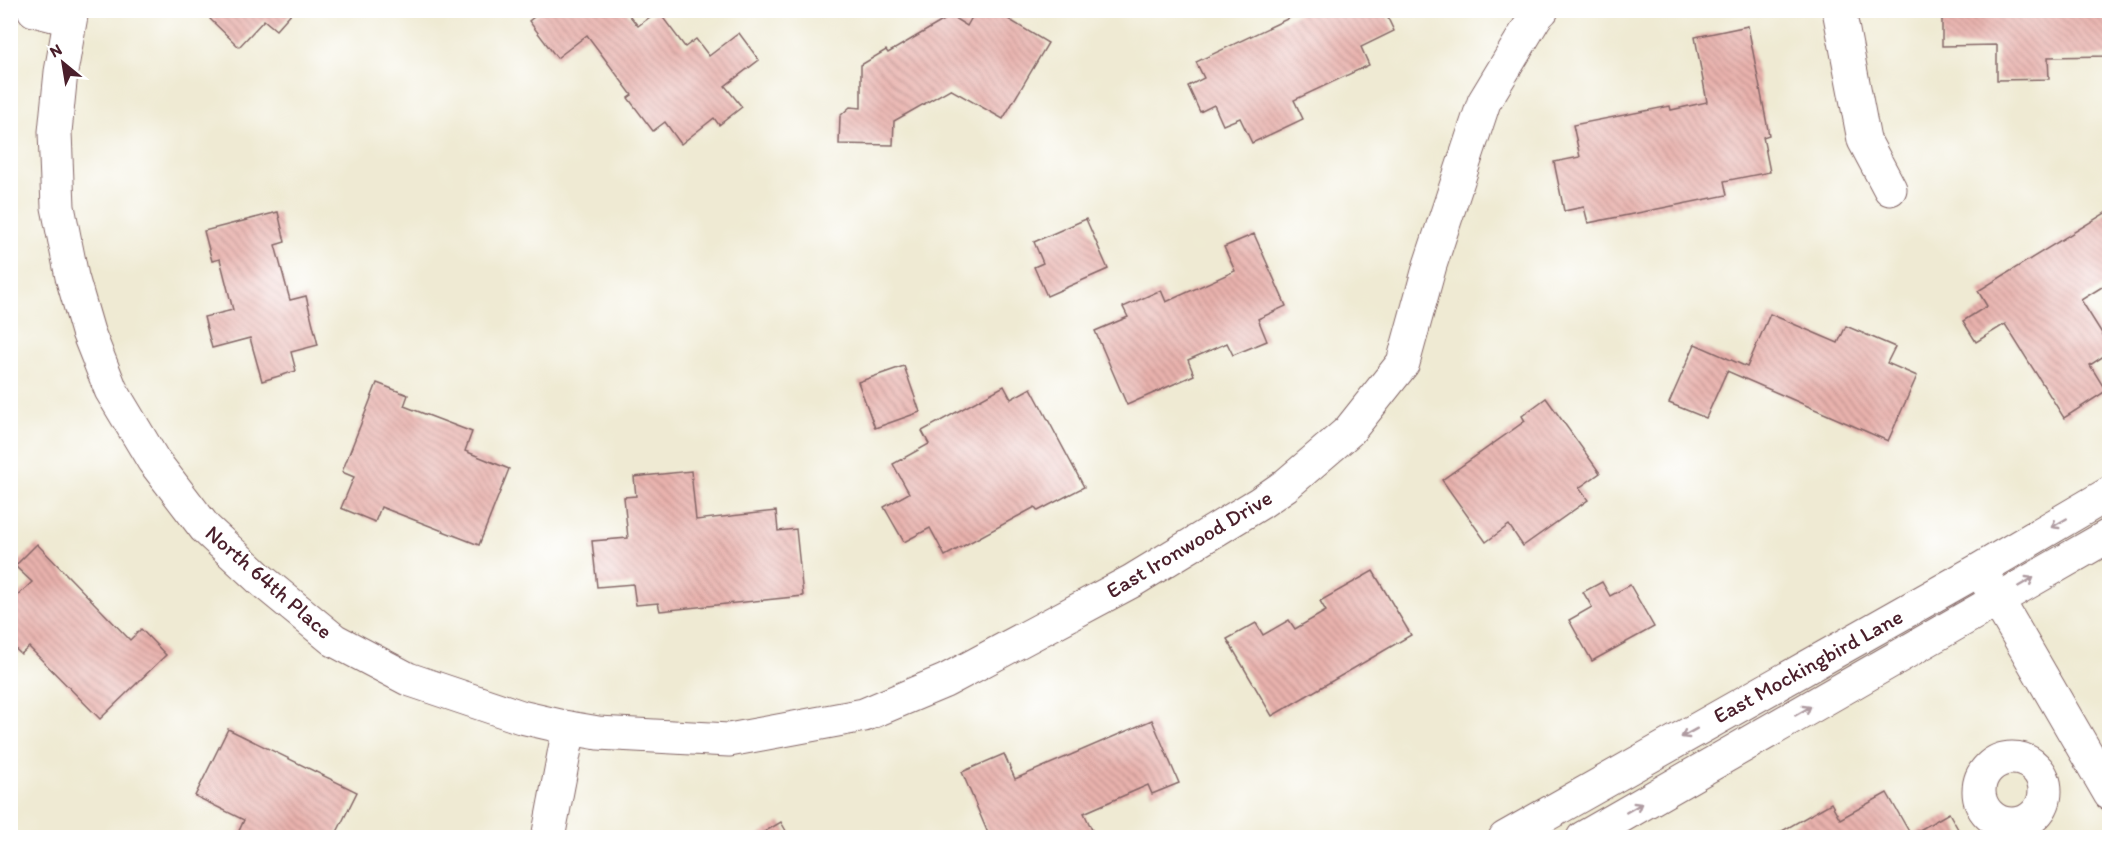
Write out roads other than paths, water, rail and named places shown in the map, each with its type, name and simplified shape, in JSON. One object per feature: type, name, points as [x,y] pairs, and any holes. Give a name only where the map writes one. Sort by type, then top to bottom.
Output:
[{"type":"street","name":"North 64th Place","points":[[33,10],[70,15],[55,132],[58,207],[66,253],[88,332],[111,390],[153,460],[205,528],[260,579],[334,640],[408,679],[521,717],[569,728]]},
{"type":"street","name":"East Ironwood Drive","points":[[569,728],[598,733],[729,740],[864,715],[945,681],[1132,581],[1286,486],[1349,431],[1403,363],[1430,265],[1484,102],[1536,16],[1542,10]]},
{"type":"street","points":[[1839,10],[1864,140],[1890,189]]},
{"type":"street","name":"East Mockingbird Lane","points":[[1505,837],[1979,570],[2109,493]]},
{"type":"street","name":"East Mockingbird Lane","points":[[1583,837],[2109,535]]},
{"type":"street","points":[[1979,570],[2109,794]]},
{"type":"street","points":[[548,837],[569,728]]},
{"type":"street","points":[[2038,770],[2082,746]]}]
